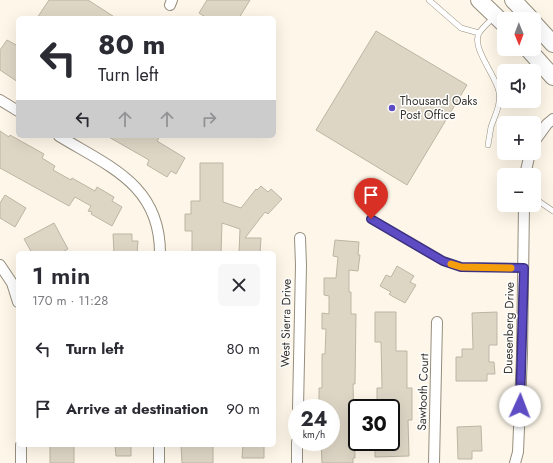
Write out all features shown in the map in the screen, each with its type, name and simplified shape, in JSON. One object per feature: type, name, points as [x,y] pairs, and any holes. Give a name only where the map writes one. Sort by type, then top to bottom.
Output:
[{"type":"main road","points":[[479,0],[497,16]]},
{"type":"main road","points":[[513,0],[524,12]]},
{"type":"main road","points":[[541,31],[553,44]]},
{"type":"main road","points":[[534,56],[553,77]]},
{"type":"street","points":[[0,100],[16,110]]},
{"type":"street","points":[[541,132],[553,119]]},
{"type":"street","points":[[62,138],[117,171],[137,188],[152,210],[158,226],[160,251]]},
{"type":"street","name":"Duesenberg Drive","points":[[515,463],[518,452],[524,268],[524,212]]},
{"type":"street","name":"West Sierra Drive","points":[[298,399],[301,265],[300,238]]},
{"type":"street","points":[[0,265],[12,283],[16,296]]},
{"type":"street","name":"Sawtooth Court","points":[[434,463],[437,322]]},
{"type":"street","points":[[21,447],[21,463]]},
{"type":"street","points":[[159,447],[159,463]]},
{"type":"street","points":[[297,451],[297,463]]},
{"type":"street","name":"Duesenberg Drive","points":[[518,452],[522,463]]},
{"type":"lane","points":[[429,0],[461,28],[479,33]]},
{"type":"lane","points":[[488,145],[492,126],[500,102],[499,92],[478,48],[477,40],[479,33],[497,21]]},
{"type":"lane","points":[[541,203],[553,211]]},
{"type":"lane","points":[[371,219],[443,261],[461,267],[524,268]]},
{"type":"building","points":[[49,0],[88,0],[113,16],[38,16]]},
{"type":"building","points":[[207,0],[250,0],[240,16],[204,16],[199,13]]},
{"type":"building","name":"Thousand Oaks Post Office","points":[[376,31],[467,85],[407,185],[316,130]]},
{"type":"building","points":[[7,40],[16,45],[16,81],[0,70],[0,50]]},
{"type":"building","points":[[0,131],[44,154],[42,158],[55,166],[53,170],[71,180],[72,178],[95,191],[97,187],[114,197],[112,201],[122,207],[112,226],[91,214],[92,212],[88,211],[91,206],[75,197],[69,206],[0,168]]},
{"type":"building","points":[[110,138],[159,138],[157,141],[185,158],[176,174],[171,171],[167,177],[147,165],[149,160]]},
{"type":"building","points":[[200,163],[223,163],[223,202],[241,208],[256,189],[257,190],[261,186],[268,192],[271,189],[282,199],[268,214],[265,212],[245,238],[261,238],[260,251],[239,251],[240,229],[222,223],[221,251],[192,251],[192,231],[185,231],[185,214],[191,214],[191,201],[200,201]]},
{"type":"building","points":[[5,195],[26,208],[15,227],[0,218],[0,203]]},
{"type":"building","points":[[54,223],[68,249],[64,251],[31,251],[24,239]]},
{"type":"building","points":[[113,234],[132,234],[132,241],[138,241],[137,251],[114,251]]},
{"type":"building","points":[[335,240],[359,242],[358,255],[360,255],[358,271],[349,270],[351,314],[356,314],[355,384],[353,384],[353,399],[348,399],[348,451],[355,451],[355,458],[353,458],[353,463],[322,463],[321,451],[340,451],[340,399],[319,399],[319,388],[322,388],[322,354],[325,354],[326,329],[322,329],[322,313],[329,314],[329,296],[324,295],[324,278],[336,278],[338,257],[333,256]]},
{"type":"building","points":[[397,266],[414,276],[410,282],[416,285],[405,303],[389,294],[391,292],[380,286],[386,275],[391,277]]},
{"type":"building","points":[[375,312],[396,312],[396,351],[407,351],[407,388],[412,388],[412,420],[408,420],[409,456],[375,457],[375,451],[400,451],[400,399],[377,399],[377,388],[382,388],[381,342],[375,342]]},
{"type":"building","points":[[497,312],[497,345],[489,345],[489,362],[494,362],[495,374],[487,374],[487,381],[456,381],[456,357],[462,357],[462,349],[473,349],[472,313]]},
{"type":"building","points":[[481,426],[482,451],[472,451],[472,459],[458,459],[457,427]]},
{"type":"building","points":[[50,447],[74,447],[74,463],[50,463]]},
{"type":"building","points":[[115,447],[131,447],[131,456],[116,456]]},
{"type":"building","points":[[181,447],[213,447],[213,463],[182,463]]},
{"type":"building","points":[[243,447],[264,447],[264,458],[242,458]]},
{"type":"slow traffic","points":[[451,264],[461,267],[511,268]]},
{"type":"place","name":"Thousand Oaks Post Office","points":[[392,108]]},
{"type":"route","points":[[371,219],[443,261],[461,267],[524,268],[520,406]]}]
